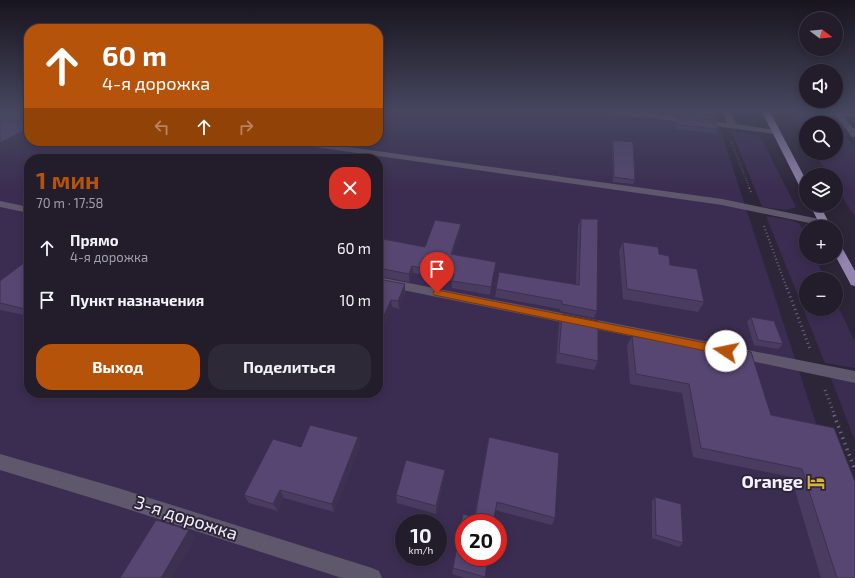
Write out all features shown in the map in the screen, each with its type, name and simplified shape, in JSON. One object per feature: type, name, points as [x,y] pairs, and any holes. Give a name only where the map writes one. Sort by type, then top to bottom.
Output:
[{"type":"main road","points":[[779,137],[799,176]]},
{"type":"main road","points":[[843,259],[855,282]]},
{"type":"street","points":[[323,146],[381,154]]},
{"type":"street","points":[[383,154],[722,202],[804,220]]},
{"type":"street","points":[[0,204],[24,209]]},
{"type":"street","points":[[383,282],[855,377]]},
{"type":"street","name":"3-я дорожка","points":[[0,462],[118,497],[372,578]]},
{"type":"path","points":[[733,137],[855,470]]},
{"type":"shaded area","points":[[0,137],[24,137],[24,146],[383,146],[383,137],[723,137],[855,543],[855,578],[0,578]]},
{"type":"shaded area","points":[[734,137],[761,138],[796,207],[786,210],[762,207]]},
{"type":"shaded area","points":[[843,137],[846,137],[855,149],[855,217],[843,198],[843,168],[824,168],[819,160],[843,160]]},
{"type":"shaded area","points":[[766,216],[790,220],[799,224],[799,264],[818,264],[822,272],[799,272],[799,298]]},
{"type":"shaded area","points":[[806,316],[843,316],[855,342],[855,368],[825,363]]},
{"type":"shaded area","points":[[831,378],[855,383],[855,441]]},
{"type":"building","points":[[0,137],[12,137],[0,143]]},
{"type":"building","points":[[613,140],[633,142],[635,180],[614,177]]},
{"type":"building","points":[[581,219],[598,219],[597,311],[562,304],[562,301],[496,289],[499,272],[579,285]]},
{"type":"building","points":[[435,220],[461,224],[451,254],[496,262],[491,287],[452,281],[454,274],[412,266],[409,274],[383,269],[383,239],[425,247]]},
{"type":"building","points":[[623,242],[658,247],[659,254],[669,256],[670,265],[697,269],[704,302],[627,289]]},
{"type":"building","points":[[24,263],[24,309],[0,303],[0,281]]},
{"type":"building","points":[[383,280],[405,284],[398,301],[391,300],[383,318]]},
{"type":"building","points":[[562,314],[598,321],[598,361],[559,353]]},
{"type":"building","points":[[751,317],[774,321],[783,344],[758,340]]},
{"type":"building","points":[[632,336],[697,347],[696,342],[751,352],[771,415],[834,428],[855,482],[855,578],[837,578],[802,469],[701,448],[689,384],[636,374]]},
{"type":"building","points":[[310,425],[358,437],[332,504],[280,490],[273,504],[244,495],[273,439],[301,447]]},
{"type":"building","points":[[489,437],[559,453],[555,518],[497,502],[495,514],[476,514]]},
{"type":"building","points":[[406,460],[445,470],[436,506],[396,495]]},
{"type":"building","points":[[655,497],[681,504],[683,543],[656,535]]},
{"type":"building","points":[[156,520],[189,530],[161,578],[120,578]]},
{"type":"building","points":[[455,557],[455,566],[487,566],[485,577],[453,568]]},
{"type":"place","name":"Orange","points":[[816,482]]},
{"type":"route","points":[[437,293],[726,351]]}]
